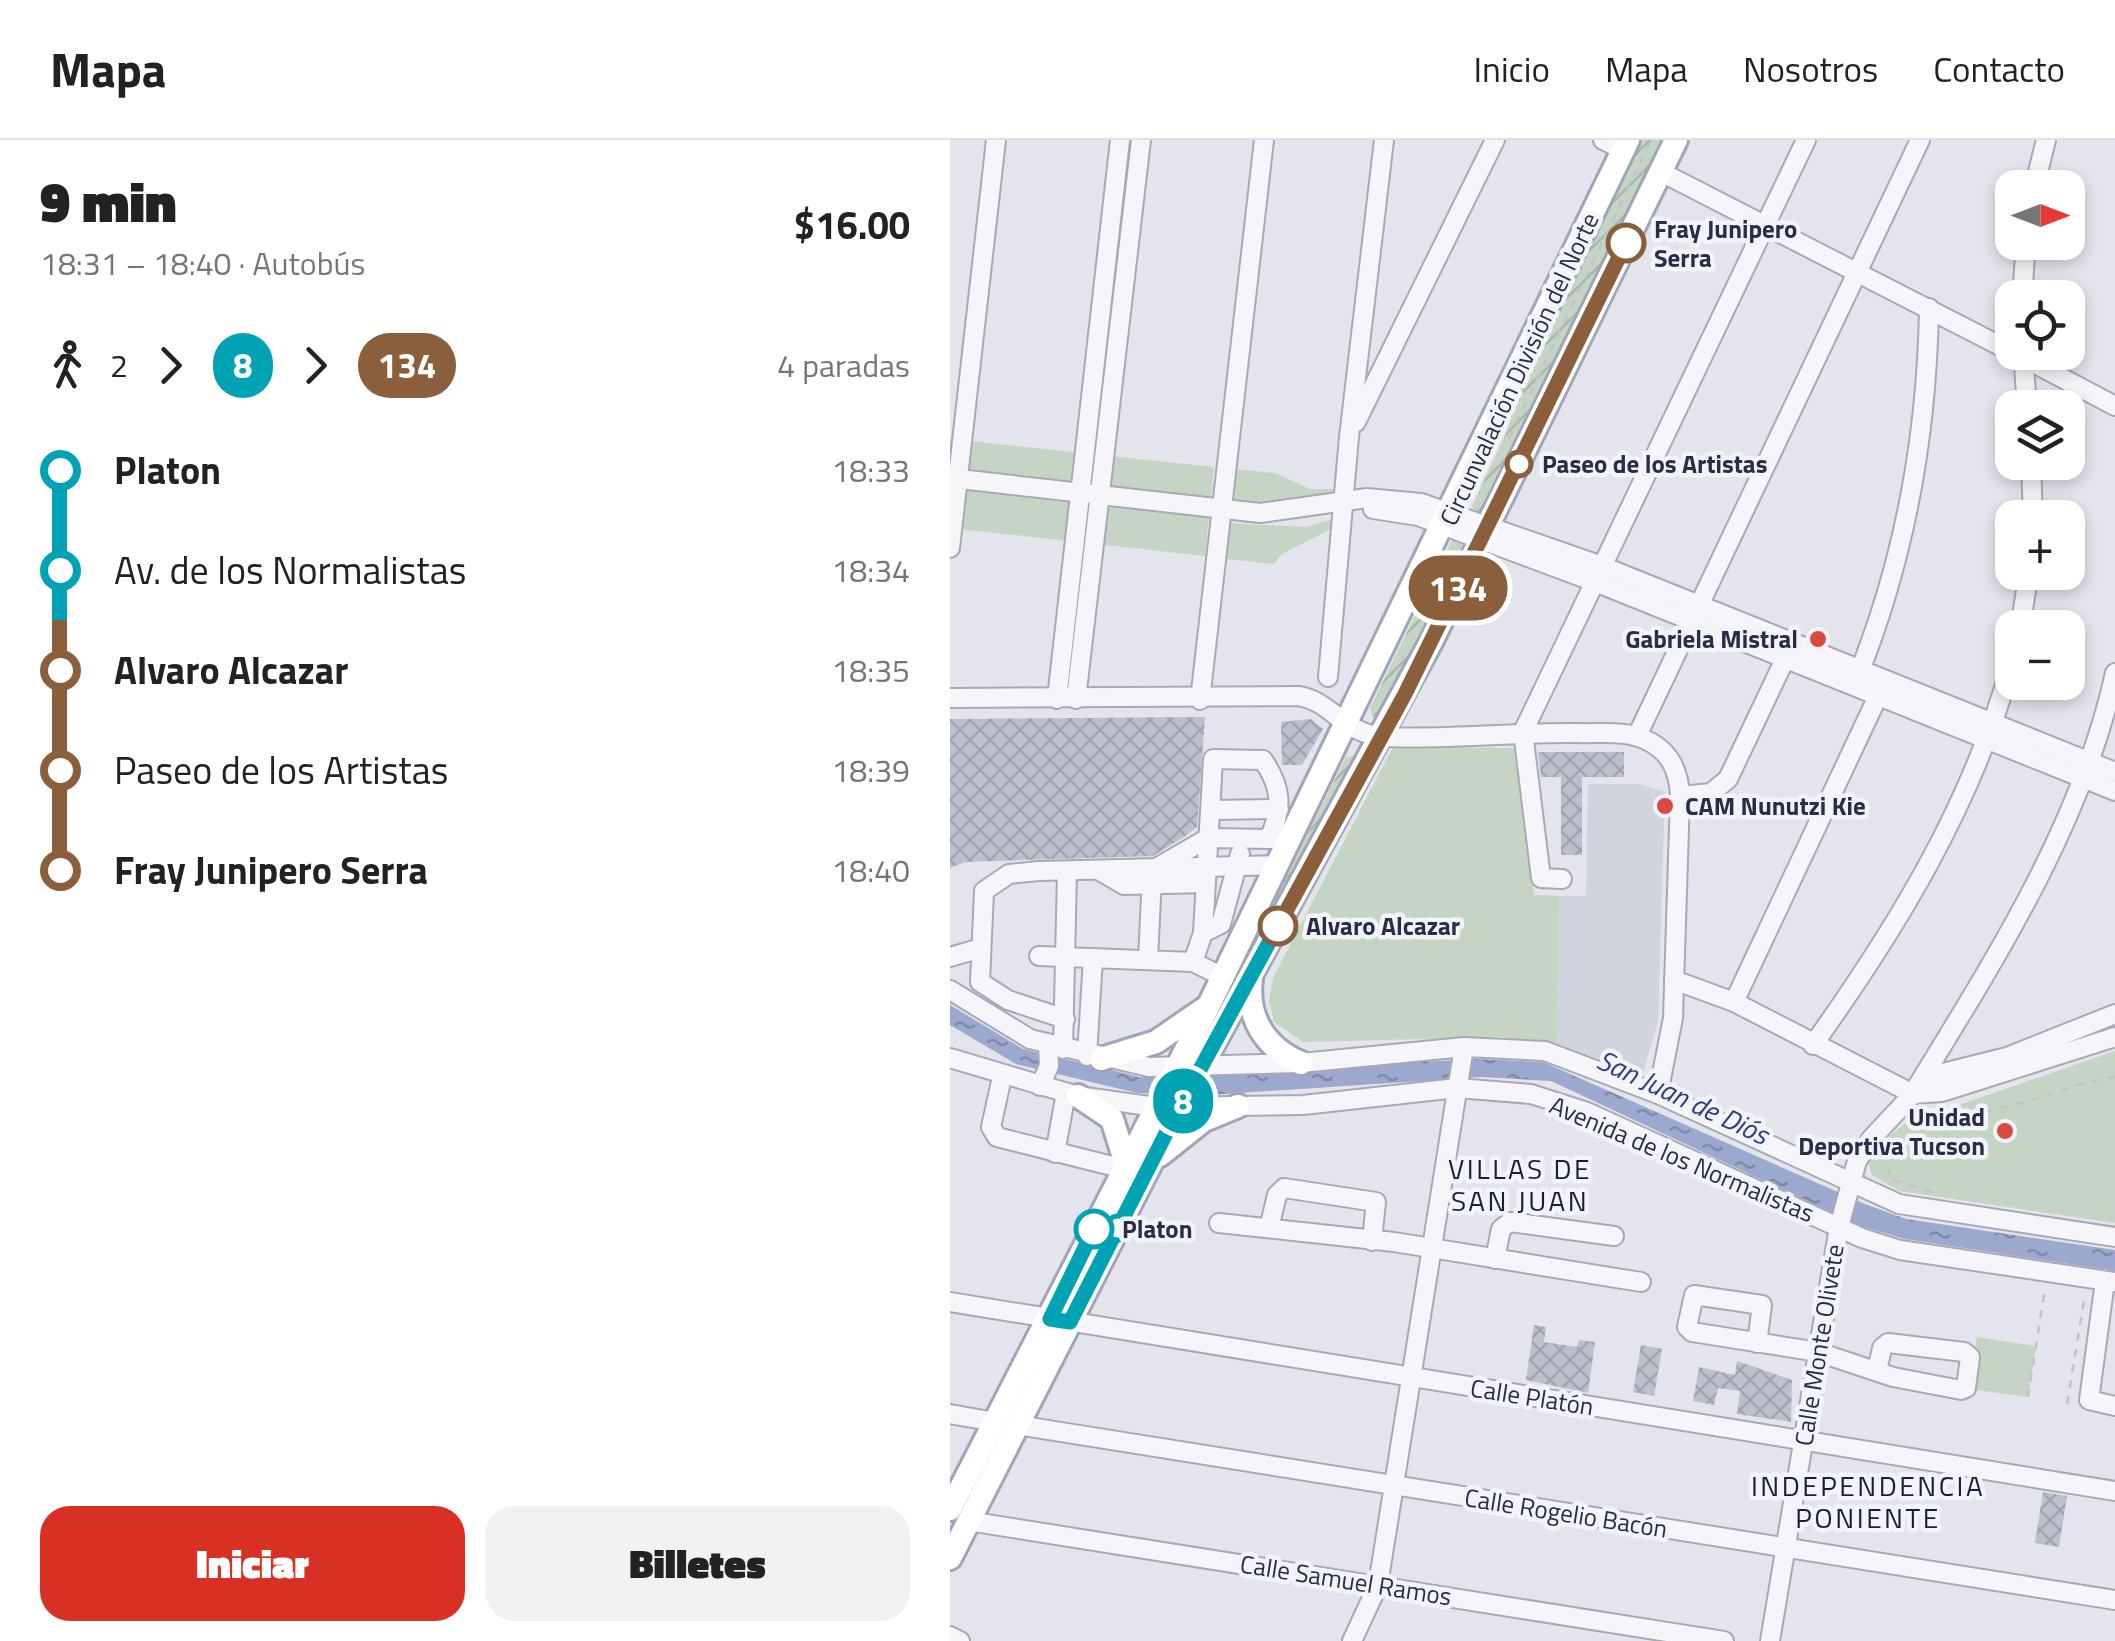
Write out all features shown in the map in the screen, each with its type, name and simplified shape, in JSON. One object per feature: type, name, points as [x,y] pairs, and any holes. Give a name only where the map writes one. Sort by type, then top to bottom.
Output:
[{"type":"main road","name":"Circunvalación División del Norte","points":[[950,1558],[959,1515],[1060,1320],[1132,1167],[1189,1068],[1253,972],[1382,737],[1676,140]]},
{"type":"main road","name":"Circunvalación División del Norte","points":[[1189,1068],[1210,1003],[1278,865],[1280,839],[1346,727],[1448,519],[1618,143]]},
{"type":"main road","points":[[1253,972],[1250,1002],[1261,1031],[1282,1054],[1301,1062]]},
{"type":"main road","points":[[1094,1057],[1156,1042],[1210,1003]]},
{"type":"main road","points":[[1072,1094],[1097,1105],[1112,1120],[1132,1167],[1188,1130],[1238,1106]]},
{"type":"street","points":[[950,548],[954,479],[996,140]]},
{"type":"street","points":[[1091,495],[1120,140]]},
{"type":"street","points":[[1067,699],[1091,495],[1142,140]]},
{"type":"street","points":[[1200,700],[1264,140]]},
{"type":"street","points":[[1328,678],[1342,505],[1384,140]]},
{"type":"street","points":[[1349,438],[1495,140]]},
{"type":"street","points":[[1562,879],[1541,878],[1523,732],[1806,140]]},
{"type":"street","points":[[1638,736],[1920,140]]},
{"type":"street","points":[[2038,170],[2046,140]]},
{"type":"street","points":[[1661,172],[1995,342]]},
{"type":"street","points":[[1854,686],[1904,534],[1925,392],[1929,308]]},
{"type":"street","points":[[2048,370],[2115,406]]},
{"type":"street","points":[[954,479],[1222,510],[1260,513],[1342,505],[1448,519],[1694,612],[1861,668],[1990,732]]},
{"type":"street","points":[[1694,612],[1785,659],[2086,770],[2115,791]]},
{"type":"street","points":[[1680,796],[1705,795],[1725,784],[1785,659]]},
{"type":"street","points":[[1913,1094],[2006,939],[2086,770],[2115,673]]},
{"type":"street","points":[[1734,1002],[1878,696]]},
{"type":"street","points":[[950,698],[1307,698],[1322,704],[1346,727],[1382,737],[1523,732],[1638,736],[1657,746],[1672,762],[1680,796],[1673,1018],[1658,1094]]},
{"type":"street","points":[[1813,1045],[1873,960],[1926,873],[1990,732],[2000,700]]},
{"type":"street","points":[[1152,876],[1208,838],[1280,839],[1280,784],[1263,760],[1214,759],[1208,838],[1203,934],[1193,962]]},
{"type":"street","points":[[2086,770],[2115,772]]},
{"type":"street","points":[[1211,810],[1279,809]]},
{"type":"street","points":[[1203,934],[1221,924],[1244,840]]},
{"type":"street","points":[[1065,1019],[1008,1000],[980,982],[984,891],[1008,874],[1100,870],[1124,885],[1152,876],[1206,874],[1237,864],[1278,865]]},
{"type":"street","points":[[1042,1083],[1065,1019],[1068,872]]},
{"type":"street","points":[[1148,960],[1152,876]]},
{"type":"street","points":[[950,957],[982,948]]},
{"type":"street","points":[[1039,956],[1193,962],[1223,977]]},
{"type":"street","points":[[1092,958],[1094,1057]]},
{"type":"street","points":[[1674,980],[1734,1002],[1913,1094],[1942,1092],[2115,1037]]},
{"type":"street","name":"Avenida de los Normalistas","points":[[950,990],[1008,1028],[1054,1048],[1094,1057],[1189,1068],[1463,1050],[1545,1051],[1658,1094],[1849,1187],[1920,1208],[2115,1237]]},
{"type":"street","points":[[1913,1094],[1943,1073],[2006,1057],[2112,1017]]},
{"type":"street","points":[[1352,1641],[1378,1585],[1463,1050]]},
{"type":"street","name":"Avenida de los Normalistas","points":[[950,1058],[1002,1077],[1042,1083],[1072,1094],[1169,1105],[1332,1102],[1457,1085],[1530,1094],[1587,1112],[1900,1250],[2103,1280]]},
{"type":"street","points":[[1002,1077],[993,1133],[1054,1153],[1132,1167]]},
{"type":"street","points":[[1054,1153],[1072,1094]]},
{"type":"street","name":"Calle Monte Olivete","points":[[1770,1641],[1839,1225],[1849,1187],[1871,1139],[1913,1094]]},
{"type":"street","points":[[1269,1228],[1276,1195],[1284,1188],[1376,1202],[1372,1241]]},
{"type":"street","points":[[1219,1222],[1430,1248],[1641,1282]]},
{"type":"street","points":[[1495,1258],[1501,1229],[1510,1222],[1614,1236]]},
{"type":"street","points":[[2103,1280],[2089,1400],[2115,1406]]},
{"type":"street","name":"Calle Platón","points":[[950,1302],[2115,1491]]},
{"type":"street","points":[[1757,1342],[1818,1352],[1877,1371],[1961,1390],[1966,1388],[1970,1357],[1964,1352],[1888,1343],[1882,1348],[1877,1371]]},
{"type":"street","points":[[2094,1360],[2115,1364]]},
{"type":"street","name":"Calle Rogelio Bacón","points":[[950,1414],[2115,1600]]},
{"type":"street","name":"Calle Samuel Ramos","points":[[959,1515],[1724,1641]]},
{"type":"street","points":[[950,1636],[960,1641]]},
{"type":"path","points":[[1510,438],[1651,140]]},
{"type":"path","points":[[1944,1195],[1892,1180],[1884,1160],[1903,1139],[1942,1120],[2029,1102],[2073,1083],[2115,1077]]},
{"type":"path","points":[[2028,1397],[2048,1272]]},
{"type":"path","points":[[2067,1404],[2103,1280]]},
{"type":"shaded area","points":[[1588,784],[1639,784],[1665,792],[1658,1021],[1641,1080],[1557,1049],[1559,896],[1586,896]]},
{"type":"green space","points":[[1642,140],[1663,140],[1485,511],[1478,516],[1472,506],[1507,431],[1509,416]]},
{"type":"green space","points":[[950,439],[1214,467],[1205,556],[950,528]]},
{"type":"green space","points":[[1232,469],[1275,473],[1310,489],[1334,489],[1331,494],[1281,509],[1228,504]]},
{"type":"green space","points":[[1332,519],[1331,529],[1282,554],[1274,564],[1226,559],[1230,523],[1306,527]]},
{"type":"green space","points":[[1453,538],[1462,541],[1462,547],[1386,713],[1373,717],[1370,708]]},
{"type":"green space","points":[[1393,747],[1516,748],[1534,895],[1559,896],[1557,1049],[1503,1037],[1303,1042],[1274,1022],[1269,1000],[1273,978]]},
{"type":"green space","points":[[1346,757],[1357,759],[1241,976],[1238,974]]},
{"type":"green space","name":"Unidad Deportiva Tucson","points":[[2115,1051],[2115,1223],[1900,1191],[1872,1175],[1868,1163],[1873,1150],[1904,1124]]},
{"type":"green space","points":[[1977,1337],[2036,1346],[2028,1397],[1968,1389]]},
{"type":"water","points":[[950,1005],[1023,1049],[1140,1077],[1477,1059],[1543,1062],[1906,1219],[2115,1250],[2115,1271],[1905,1239],[1863,1227],[1551,1081],[1481,1077],[1209,1095],[1137,1093],[1016,1064],[950,1025]]},
{"type":"building","points":[[1205,717],[1197,827],[1153,856],[965,862],[950,868],[950,719]]},
{"type":"building","points":[[1311,719],[1323,729],[1302,765],[1282,765],[1281,722]]},
{"type":"building","points":[[1538,752],[1624,752],[1624,777],[1582,777],[1582,855],[1561,855],[1561,777],[1541,777]]},
{"type":"building","points":[[1534,1325],[1546,1327],[1544,1342],[1577,1347],[1579,1340],[1595,1342],[1588,1393],[1526,1380]]},
{"type":"building","points":[[1641,1345],[1662,1349],[1654,1396],[1633,1392]]},
{"type":"building","points":[[1737,1361],[1792,1380],[1791,1422],[1737,1414],[1740,1391],[1718,1388],[1714,1405],[1693,1401],[1699,1367],[1735,1375]]},
{"type":"building","points":[[2043,1492],[2067,1496],[2059,1547],[2035,1543]]},
{"type":"bus line","name":"134","points":[[1278,926],[1405,694],[1626,243]]},
{"type":"bus line","name":"8","points":[[1094,1229],[1050,1319],[1070,1322],[1179,1108],[1278,926]]},
{"type":"place","name":"Fray Junipero Serra","points":[[1626,243]]},
{"type":"place","name":"Paseo de los Artistas","points":[[1519,464]]},
{"type":"place","name":"Gabriela Mistral","points":[[1818,639]]},
{"type":"place","name":"CAM Nunutzi Kie","points":[[1665,806]]},
{"type":"place","name":"Alvaro Alcazar","points":[[1278,926]]},
{"type":"place","name":"Unidad Deportiva Tucson","points":[[2005,1131]]},
{"type":"place","name":"Platon","points":[[1094,1229]]},
{"type":"district","name":"VILLAS DE SAN JUAN","points":[[1520,1185]]},
{"type":"district","name":"INDEPENDENCIA PONIENTE","points":[[1868,1502]]},
{"type":"water label","name":"San Juan de Diós","points":[[1683,1097]]}]
